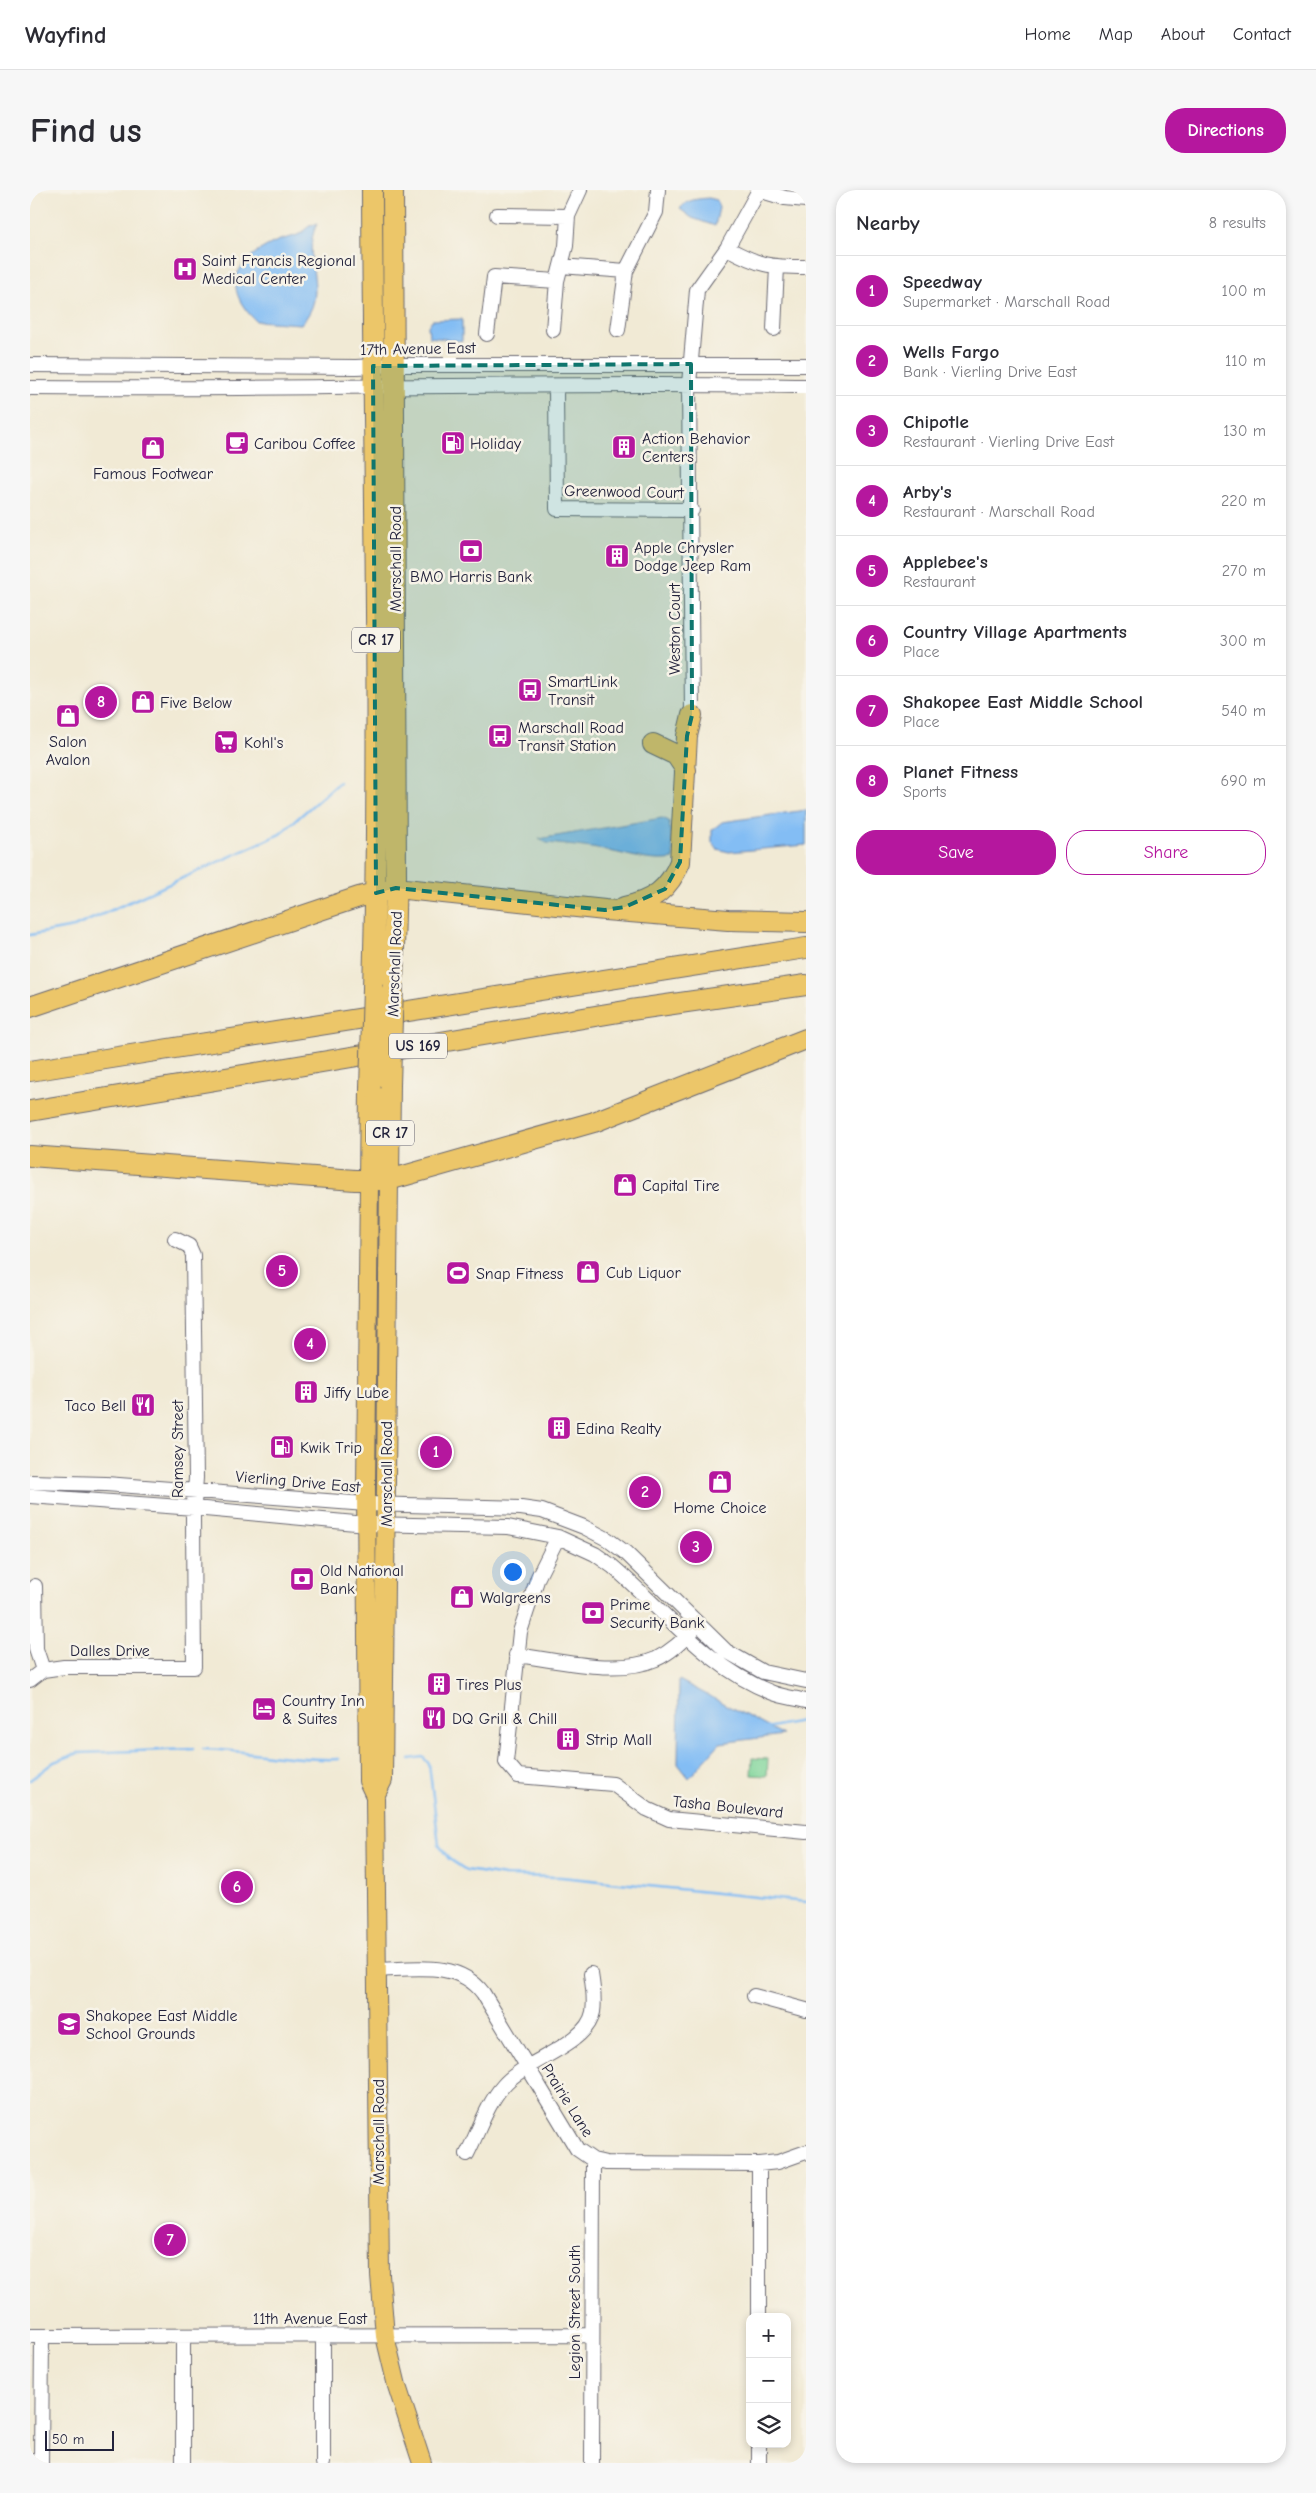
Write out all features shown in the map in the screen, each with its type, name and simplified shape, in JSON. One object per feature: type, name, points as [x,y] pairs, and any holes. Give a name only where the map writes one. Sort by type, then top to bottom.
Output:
[{"type":"highway","name":"Marschall Road","points":[[372,190],[376,893],[370,1088],[379,1180]]},
{"type":"highway","name":"Marschall Road","points":[[379,1180],[390,1085],[396,888],[393,190]]},
{"type":"highway","points":[[605,910],[638,904],[653,898],[665,889],[674,878],[680,862],[687,736],[692,715]]},
{"type":"highway","points":[[653,744],[676,755],[686,770]]},
{"type":"highway","points":[[30,1007],[396,888],[605,910],[728,920],[806,922]]},
{"type":"highway","name":"US 169","points":[[30,1072],[806,948]]},
{"type":"highway","name":"US 169","points":[[30,1111],[631,1010],[806,985]]},
{"type":"highway","points":[[30,1156],[379,1180],[594,1122],[806,1039]]},
{"type":"main road","name":"Marschall Road","points":[[379,1180],[366,1504],[368,1781],[375,1796],[378,2231],[385,2336],[397,2386],[422,2463]]},
{"type":"main road","name":"Marschall Road","points":[[375,1796],[383,1780],[386,1525],[379,1180]]},
{"type":"street","points":[[553,330],[557,281],[566,246],[568,216],[580,190]]},
{"type":"street","points":[[618,330],[626,271],[656,212],[658,190]]},
{"type":"street","points":[[759,190],[785,198],[806,200]]},
{"type":"street","name":"Weston Court","points":[[692,715],[692,510],[689,384],[697,290],[727,248],[759,190]]},
{"type":"street","points":[[497,215],[568,216]]},
{"type":"street","points":[[727,248],[754,263],[777,267],[806,267]]},
{"type":"street","points":[[560,266],[626,271]]},
{"type":"street","points":[[774,329],[777,267]]},
{"type":"street","points":[[487,334],[494,277],[557,281]]},
{"type":"street","name":"17th Avenue East","points":[[30,365],[806,365]]},
{"type":"street","points":[[30,379],[60,379],[70,365]]},
{"type":"street","points":[[30,388],[395,388],[689,384],[806,386]]},
{"type":"street","name":"Greenwood Court","points":[[556,386],[557,509],[692,510]]},
{"type":"street","name":"Ramsey Street","points":[[176,1239],[189,1246],[193,1255],[196,1490],[194,1508],[194,1667]]},
{"type":"street","name":"Vierling Drive East","points":[[30,1482],[196,1490],[366,1504],[499,1506],[542,1511],[607,1539],[626,1553],[726,1651],[763,1672],[806,1681]]},
{"type":"street","points":[[30,1496],[386,1525],[508,1527],[553,1523],[562,1518]]},
{"type":"street","points":[[508,1527],[558,1537],[612,1566],[708,1656],[736,1675],[774,1693],[806,1701]]},
{"type":"street","name":"Tasha Boulevard","points":[[558,1537],[538,1577],[520,1632],[516,1655],[506,1762],[518,1776],[613,1784],[648,1809],[669,1819],[806,1832]]},
{"type":"street","points":[[30,1680],[43,1670],[36,1649],[35,1586]]},
{"type":"street","points":[[516,1655],[606,1666],[632,1666],[666,1653],[698,1625]]},
{"type":"street","name":"Dalles Drive","points":[[43,1670],[64,1667],[194,1667]]},
{"type":"street","name":"Prairie Lane","points":[[377,1970],[448,1970],[469,1978],[483,1993],[576,2149],[593,2160],[621,2163],[760,2164],[778,2162],[806,2152]]},
{"type":"street","points":[[467,2154],[502,2086],[527,2067],[572,2040],[589,2024],[594,2004],[591,1974]]},
{"type":"street","points":[[754,1996],[806,2010]]},
{"type":"street","name":"Legion Street South","points":[[592,2463],[593,2160]]},
{"type":"street","points":[[760,2164],[760,2313]]},
{"type":"street","points":[[323,2335],[323,2463]]},
{"type":"street","name":"11th Avenue East","points":[[36,2336],[591,2335]]},
{"type":"street","points":[[36,2336],[41,2463]]},
{"type":"street","points":[[183,2336],[183,2463]]},
{"type":"street","points":[[759,2448],[759,2463]]},
{"type":"highlighted area","points":[[691,364],[692,715],[687,736],[680,862],[665,889],[625,907],[605,910],[396,888],[376,893],[373,366]]},
{"type":"green space","points":[[752,1758],[768,1759],[767,1776],[751,1775]]},
{"type":"water","points":[[709,198],[717,200],[719,208],[715,226],[692,218],[680,209],[689,201]]},
{"type":"water","points":[[317,224],[312,237],[311,250],[315,288],[310,312],[301,324],[256,321],[245,309],[239,298],[236,287],[241,267],[259,250],[301,233],[309,225]]},
{"type":"water","points":[[462,319],[462,341],[429,337],[428,326],[432,320]]},
{"type":"water","points":[[806,810],[806,845],[729,852],[717,849],[712,842],[712,830],[722,822]]},
{"type":"water","points":[[662,818],[669,821],[674,859],[649,859],[594,848],[547,843],[539,839]]},
{"type":"water","points":[[679,1680],[783,1735],[720,1743],[689,1778],[678,1764]]},
{"type":"waterway","points":[[30,935],[74,927],[280,834],[339,782]]},
{"type":"waterway","points":[[766,1728],[806,1720]]},
{"type":"waterway","points":[[30,1780],[54,1762],[78,1753],[193,1749]]},
{"type":"waterway","points":[[203,1749],[304,1758],[338,1759]]},
{"type":"waterway","points":[[410,1759],[423,1757],[429,1764],[439,1845],[449,1859],[466,1870],[505,1876],[561,1877],[806,1902]]},
{"type":"place","name":"Saint Francis Regional Medical Center","points":[[185,269]]},
{"type":"place","name":"Caribou Coffee","points":[[237,443]]},
{"type":"place","name":"Holiday","points":[[453,443]]},
{"type":"place","name":"Action Behavior Centers","points":[[624,447]]},
{"type":"place","name":"Famous Footwear","points":[[153,448]]},
{"type":"place","name":"BMO Harris Bank","points":[[471,551]]},
{"type":"place","name":"Apple Chrysler Dodge Jeep Ram","points":[[617,556]]},
{"type":"place","name":"SmartLink Transit","points":[[530,690]]},
{"type":"place","name":"Planet Fitness","points":[[101,702]]},
{"type":"place","name":"Five Below","points":[[143,702]]},
{"type":"place","name":"Salon Avalon","points":[[68,716]]},
{"type":"place","name":"Marschall Road Transit Station","points":[[500,736]]},
{"type":"place","name":"Kohl's","points":[[226,742]]},
{"type":"place","name":"Capital Tire","points":[[625,1185]]},
{"type":"place","name":"Applebee's","points":[[282,1271]]},
{"type":"place","name":"Cub Liquor","points":[[588,1272]]},
{"type":"place","name":"Snap Fitness","points":[[458,1273]]},
{"type":"place","name":"Arby's","points":[[310,1344]]},
{"type":"place","name":"Jiffy Lube","points":[[306,1392]]},
{"type":"place","name":"Taco Bell","points":[[143,1405]]},
{"type":"place","name":"Edina Realty","points":[[559,1428]]},
{"type":"place","name":"Kwik Trip","points":[[282,1447]]},
{"type":"place","name":"Speedway","points":[[436,1452]]},
{"type":"place","name":"Home Choice","points":[[720,1482]]},
{"type":"place","name":"Wells Fargo","points":[[645,1492]]},
{"type":"place","name":"Chipotle","points":[[696,1547]]},
{"type":"place","name":"Old National Bank","points":[[302,1579]]},
{"type":"place","name":"Walgreens","points":[[462,1597]]},
{"type":"place","name":"Prime Security Bank","points":[[593,1613]]},
{"type":"place","name":"Tires Plus","points":[[439,1684]]},
{"type":"place","name":"Country Inn & Suites","points":[[264,1709]]},
{"type":"place","name":"DQ Grill & Chill","points":[[434,1718]]},
{"type":"place","name":"Strip Mall","points":[[568,1739]]},
{"type":"place","name":"Country Village Apartments","points":[[237,1887]]},
{"type":"place","name":"Shakopee East Middle School Grounds","points":[[69,2024]]},
{"type":"place","name":"Shakopee East Middle School","points":[[170,2240]]}]
